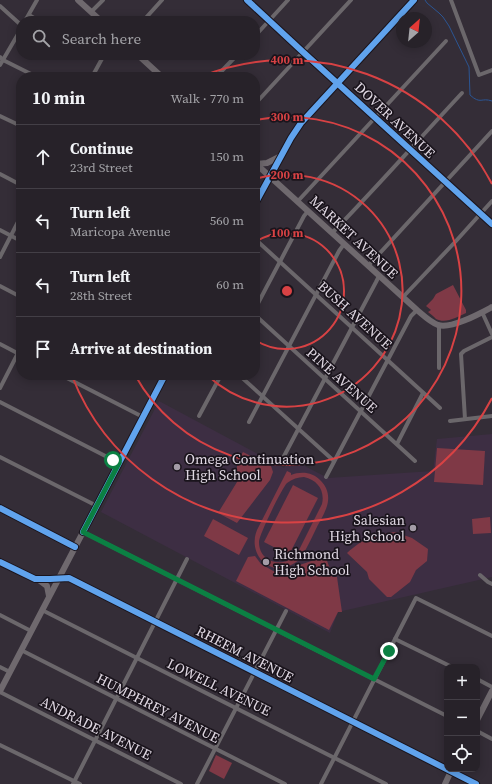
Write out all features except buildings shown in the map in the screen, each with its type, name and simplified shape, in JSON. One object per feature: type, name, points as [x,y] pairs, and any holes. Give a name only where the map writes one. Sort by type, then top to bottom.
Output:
[{"type":"street","points":[[29,16],[37,0]]},
{"type":"street","points":[[78,0],[95,16]]},
{"type":"street","points":[[91,12],[103,0]]},
{"type":"street","points":[[148,16],[162,0]]},
{"type":"street","name":"DOVER AVENUE","points":[[247,0],[492,224]]},
{"type":"street","points":[[260,30],[288,0]]},
{"type":"street","points":[[260,99],[350,0]]},
{"type":"street","points":[[260,195],[291,138],[301,123],[414,0]]},
{"type":"street","points":[[450,0],[479,75],[492,70]]},
{"type":"street","points":[[0,6],[16,20]]},
{"type":"street","points":[[0,66],[2,58],[16,37]]},
{"type":"street","points":[[298,201],[446,41]]},
{"type":"street","points":[[2,58],[28,72]]},
{"type":"street","points":[[95,72],[101,60]]},
{"type":"street","points":[[143,60],[157,72]]},
{"type":"street","points":[[221,72],[232,60]]},
{"type":"street","points":[[332,233],[371,193],[462,92]]},
{"type":"street","points":[[0,116],[16,124]]},
{"type":"street","points":[[368,266],[492,130]]},
{"type":"street","points":[[260,163],[267,163],[281,156]]},
{"type":"street","name":"MARKET AVENUE","points":[[260,167],[402,297],[427,319],[439,325]]},
{"type":"street","points":[[0,174],[16,182]]},
{"type":"street","points":[[402,297],[456,241],[492,200]]},
{"type":"street","points":[[260,300],[308,210]]},
{"type":"street","points":[[0,257],[16,226]]},
{"type":"street","points":[[0,230],[16,238]]},
{"type":"street","name":"BUSH AVENUE","points":[[260,244],[440,408]]},
{"type":"street","points":[[249,422],[344,244]]},
{"type":"street","points":[[283,458],[379,276]]},
{"type":"street","points":[[0,286],[16,294]]},
{"type":"street","points":[[439,368],[439,325],[453,324],[466,320],[492,307]]},
{"type":"street","points":[[326,477],[411,316],[417,310]]},
{"type":"street","points":[[482,312],[492,334]]},
{"type":"street","name":"PINE AVENUE","points":[[260,320],[415,461]]},
{"type":"street","points":[[465,419],[461,354],[492,337]]},
{"type":"street","points":[[0,344],[16,352]]},
{"type":"street","points":[[0,388],[16,359]]},
{"type":"street","points":[[71,380],[143,417]]},
{"type":"street","points":[[0,692],[163,380]]},
{"type":"street","points":[[199,416],[218,380]]},
{"type":"street","points":[[244,380],[334,461]]},
{"type":"street","points":[[397,444],[423,393]]},
{"type":"street","points":[[0,402],[119,463]]},
{"type":"street","points":[[450,421],[492,416]]},
{"type":"street","points":[[0,457],[97,506]]},
{"type":"street","points":[[0,508],[75,547]]},
{"type":"street","points":[[83,532],[444,714]]},
{"type":"street","points":[[74,783],[187,559]]},
{"type":"street","name":"RHEEM AVENUE","points":[[0,562],[37,579],[68,578],[353,722],[444,766]]},
{"type":"street","points":[[480,575],[492,584]]},
{"type":"street","points":[[37,579],[47,586],[49,596]]},
{"type":"street","points":[[321,784],[416,598],[492,636]]},
{"type":"street","name":"LOWELL AVENUE","points":[[42,610],[386,784]]},
{"type":"street","points":[[198,784],[286,611]]},
{"type":"street","points":[[0,615],[31,631]]},
{"type":"street","points":[[396,638],[446,664]]},
{"type":"street","name":"HUMPHREY AVENUE","points":[[21,650],[285,784]]},
{"type":"street","points":[[0,667],[10,672]]},
{"type":"street","points":[[480,681],[492,687]]},
{"type":"street","points":[[480,714],[492,691]]},
{"type":"street","name":"ANDRADE AVENUE","points":[[0,692],[181,784]]},
{"type":"street","points":[[480,733],[492,739]]},
{"type":"street","points":[[0,744],[74,783],[80,784]]},
{"type":"street","points":[[444,784],[451,772]]},
{"type":"street","name":"RHEEM AVENUE","points":[[455,772],[476,784]]},
{"type":"shaded area","points":[[453,285],[466,310],[466,313],[444,321],[436,319],[428,312],[431,310],[426,306],[436,294]]},
{"type":"shaded area","points":[[159,401],[284,468],[289,458],[328,478],[433,471],[437,439],[492,434],[492,577],[338,612],[330,633],[101,512]]},
{"type":"shaded area","points":[[437,448],[485,451],[483,485],[434,482]]},
{"type":"shaded area","points":[[243,452],[271,466],[273,472],[270,480],[237,523],[218,513],[237,482],[237,462]]},
{"type":"shaded area","points":[[287,471],[291,473],[291,475],[299,473],[311,474],[318,478],[324,485],[328,495],[326,509],[304,553],[296,562],[284,568],[269,566],[258,555],[255,547],[257,530]],"holes":[[[300,477],[309,478],[317,483],[323,499],[322,504],[297,554],[292,559],[273,562],[263,555],[260,549],[260,538],[276,502],[287,483]]]},
{"type":"shaded area","points":[[293,485],[318,498],[289,555],[264,542]]},
{"type":"shaded area","points":[[490,517],[491,533],[473,534],[472,519]]},
{"type":"shaded area","points":[[213,519],[248,538],[239,555],[204,536]]},
{"type":"shaded area","points":[[395,532],[412,538],[428,549],[427,561],[416,570],[410,582],[391,597],[387,597],[369,579],[367,572],[347,553],[369,538]]},
{"type":"shaded area","points":[[255,556],[261,564],[275,572],[323,557],[326,558],[333,577],[337,577],[342,612],[338,612],[329,630],[236,581],[248,557]]},
{"type":"shaded area","points":[[216,755],[232,763],[224,779],[209,771]]},
{"type":"waterway","points":[[425,0],[443,17],[449,26],[469,67],[470,95],[477,100],[492,101]]},
{"type":"cycle path","points":[[247,0],[492,224]]},
{"type":"cycle path","points":[[260,195],[291,138],[301,123],[414,0]]},
{"type":"cycle path","points":[[83,532],[162,380]]},
{"type":"cycle path","points":[[0,508],[75,547]]},
{"type":"cycle path","points":[[0,562],[35,579],[69,578],[476,784]]},
{"type":"place","name":"Omega Continuation High School","points":[[177,467]]},
{"type":"place","name":"Salesian High School","points":[[413,528]]},
{"type":"place","name":"Richmond High School","points":[[266,562]]},
{"type":"route","points":[[113,460],[119,463],[83,532],[374,679],[389,651]]}]
